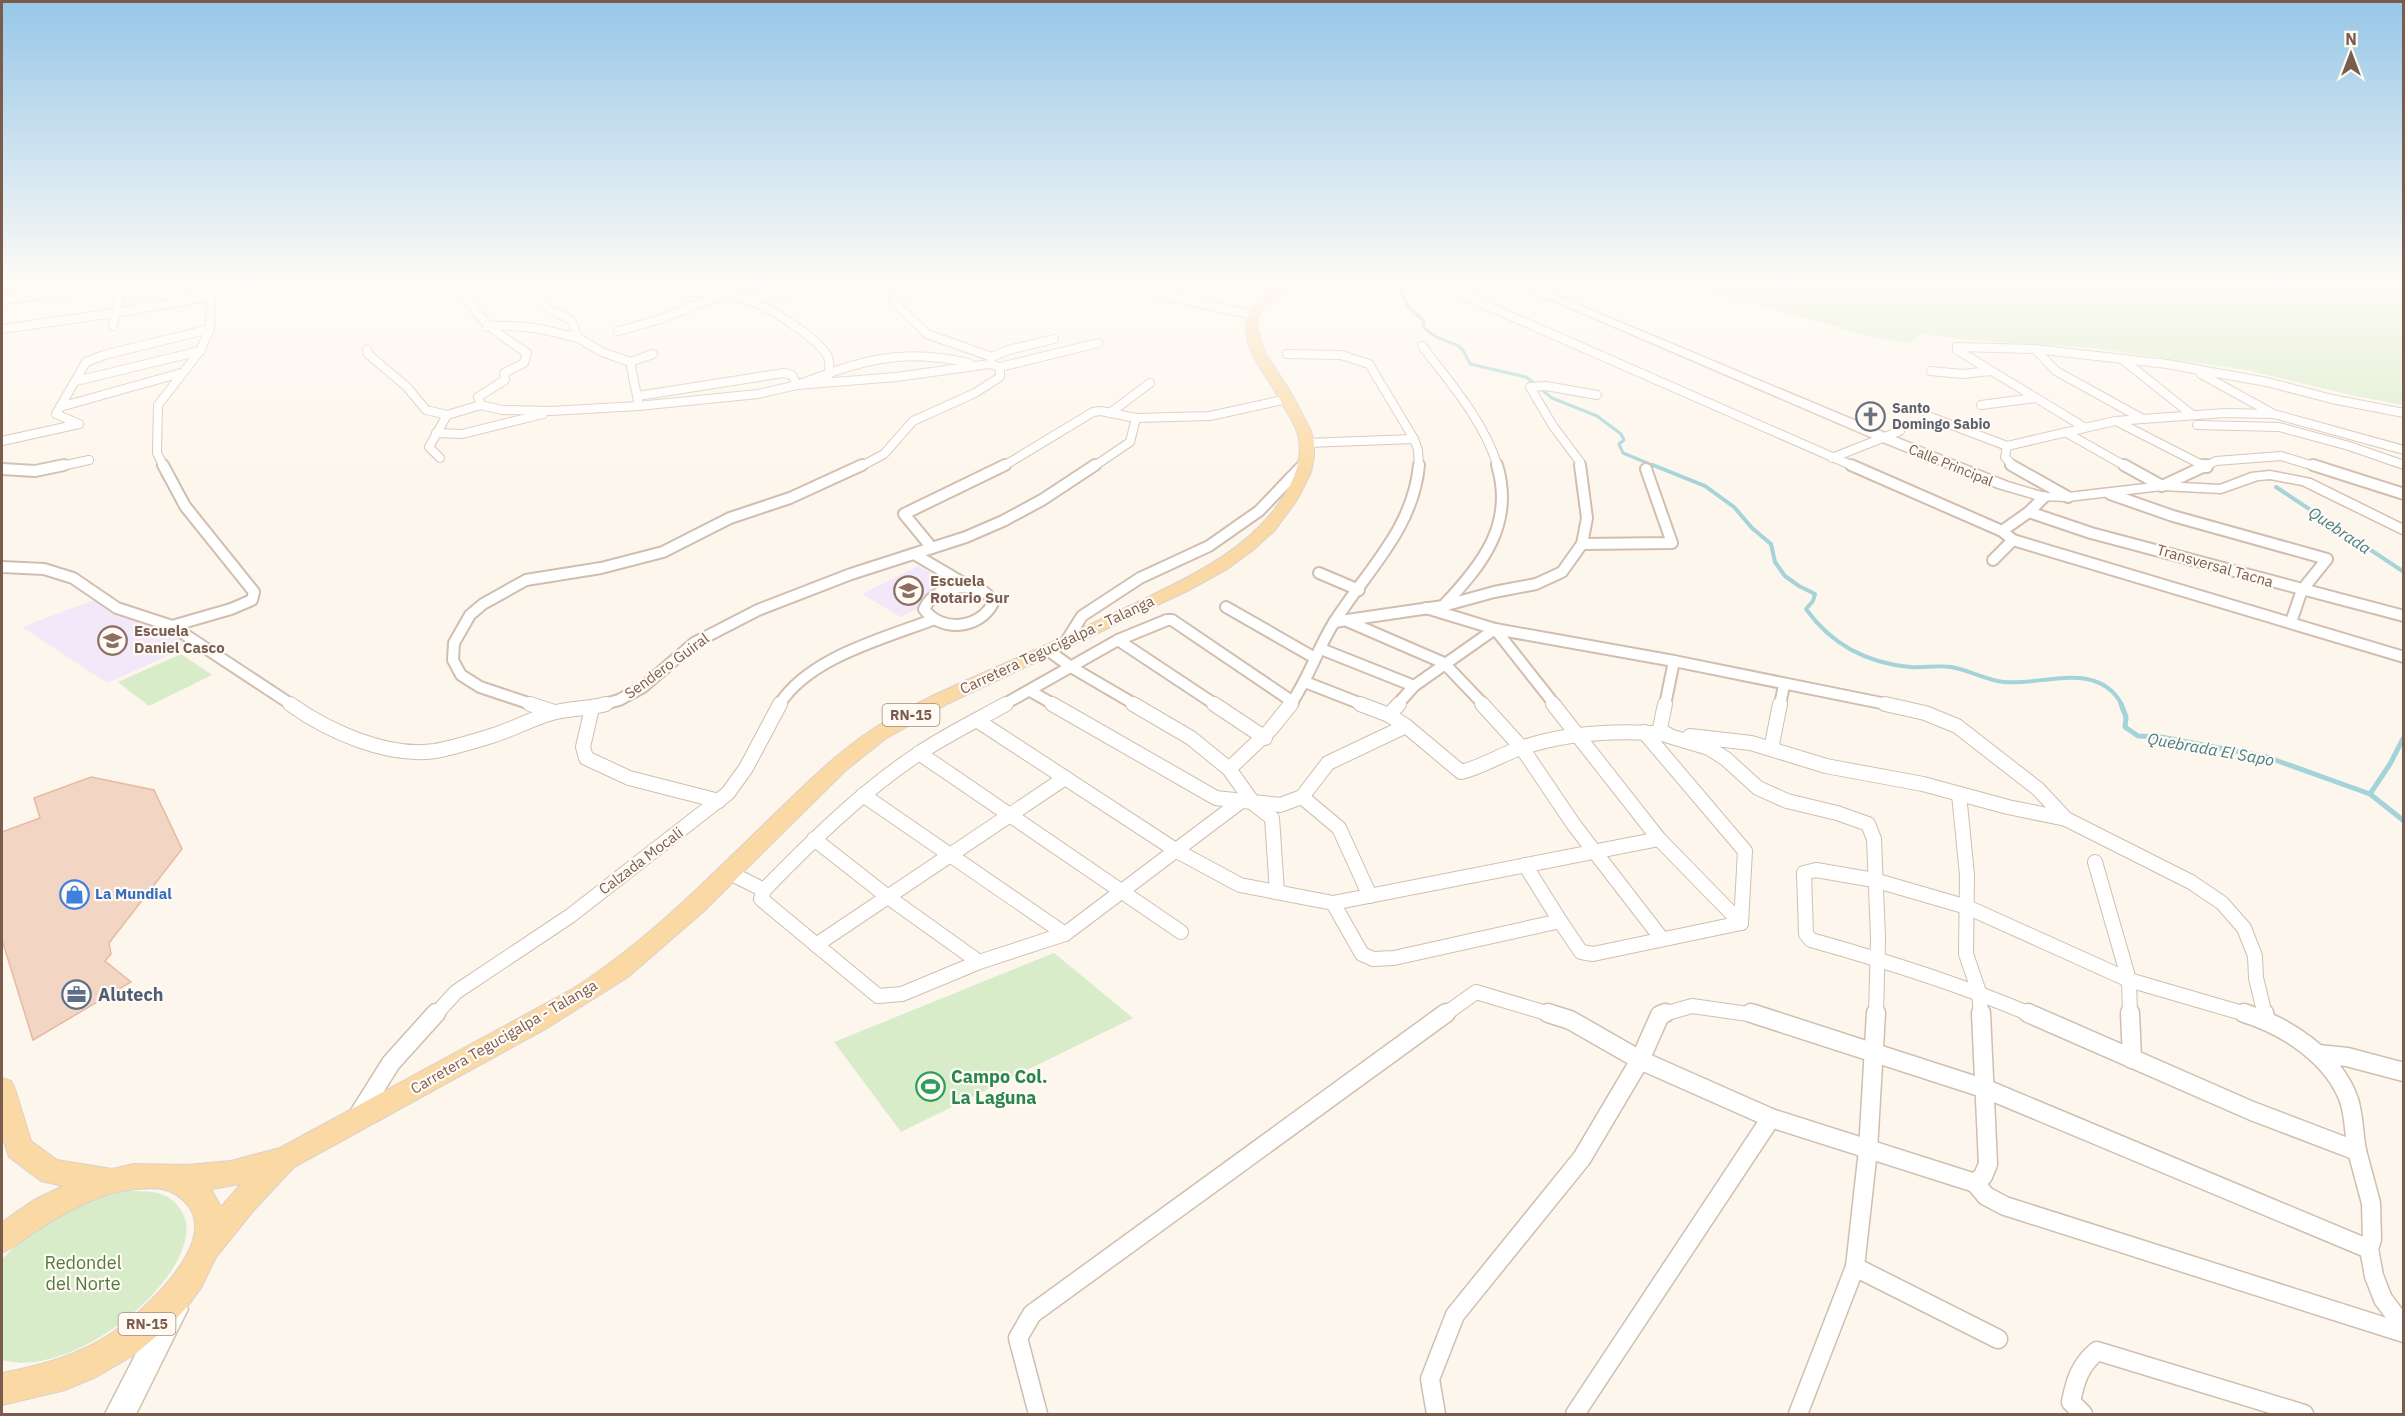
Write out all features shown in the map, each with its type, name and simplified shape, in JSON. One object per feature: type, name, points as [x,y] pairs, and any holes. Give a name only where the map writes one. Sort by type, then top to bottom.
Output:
[{"type":"main road","points":[[1255,348],[1287,399],[1307,442]]},
{"type":"main road","name":"Carretera Tegucigalpa - Talanga","points":[[355,1120],[528,1026],[584,993],[637,957],[857,749],[931,703],[1057,647],[1207,575],[1250,545],[1291,499],[1303,465],[1307,442]]},
{"type":"main road","name":"RN-15","points":[[2,1089],[19,1148],[51,1172],[112,1180]]},
{"type":"main road","name":"RN-15","points":[[2,1239],[44,1208],[79,1191],[112,1180],[144,1175],[207,1178],[247,1172],[288,1157],[355,1120]]},
{"type":"main road","name":"RN-15","points":[[2,1389],[41,1383],[93,1362],[126,1342],[162,1312],[189,1279],[204,1250],[242,1201],[288,1157]]},
{"type":"main road","name":"RN-15","points":[[171,1178],[192,1187],[205,1203],[209,1224],[204,1250]]},
{"type":"street","points":[[2,441],[79,424],[56,414],[86,362],[135,348]]},
{"type":"street","points":[[172,626],[231,609],[252,600],[254,592],[185,506],[157,453],[158,405],[201,348]]},
{"type":"street","points":[[481,405],[478,397],[501,385],[505,380],[504,373],[527,360],[527,353],[519,348]]},
{"type":"street","points":[[595,348],[630,362],[653,354]]},
{"type":"street","points":[[820,348],[830,364],[828,378]]},
{"type":"street","points":[[554,712],[480,687],[461,675],[453,660],[454,643],[470,615],[483,604],[526,580],[601,568],[663,552],[730,518],[790,498],[852,471],[892,448],[913,421],[975,393],[999,377],[994,363],[960,348]]},
{"type":"street","points":[[994,363],[1008,350],[1016,348]]},
{"type":"street","points":[[828,378],[896,377],[994,363],[1072,348]]},
{"type":"street","points":[[1424,348],[1483,428],[1499,465],[1504,508],[1497,530],[1478,569],[1443,606]]},
{"type":"street","points":[[1583,348],[2002,531],[2013,540],[2403,657]]},
{"type":"street","name":"Calle Principal","points":[[1672,348],[1885,438],[2003,485],[2044,497],[2110,494],[2162,486],[2221,489],[2256,476],[2270,475],[2286,477],[2314,486],[2403,531]]},
{"type":"street","points":[[1957,348],[1990,371],[2084,427]]},
{"type":"street","points":[[1999,348],[2035,349],[2121,358],[2193,369],[2267,382],[2332,399],[2403,413]]},
{"type":"street","points":[[2035,349],[2056,371],[2141,418]]},
{"type":"street","points":[[367,350],[368,354],[407,387],[426,410],[447,415],[481,405],[502,410],[551,411],[638,401],[758,394],[828,378],[866,362],[915,354],[942,356],[976,365]]},
{"type":"street","points":[[76,381],[200,351]]},
{"type":"street","points":[[1229,769],[1265,738],[1293,702],[1334,622],[1359,590],[1408,515],[1420,458],[1413,439],[1369,364],[1341,355],[1287,354]]},
{"type":"street","points":[[2121,358],[2191,414]]},
{"type":"street","points":[[630,362],[638,401]]},
{"type":"street","points":[[2193,369],[2274,414]]},
{"type":"street","points":[[1931,371],[1962,374],[1990,371]]},
{"type":"street","points":[[60,407],[181,373]]},
{"type":"street","points":[[638,401],[784,373],[792,375],[797,385]]},
{"type":"street","points":[[1110,413],[1150,383]]},
{"type":"street","points":[[1334,622],[1443,606],[1494,592],[1536,584],[1556,577],[1562,572],[1582,544],[1587,518],[1580,462],[1529,390],[1532,386],[1546,386],[1597,395]]},
{"type":"street","points":[[1981,405],[2035,398]]},
{"type":"street","points":[[932,548],[904,514],[1017,459],[1093,412],[1136,418],[1210,416],[1287,399]]},
{"type":"street","points":[[436,434],[462,434],[511,424],[551,411]]},
{"type":"street","points":[[1928,416],[2007,446],[2115,421],[2191,414],[2274,414],[2403,450]]},
{"type":"street","points":[[440,458],[429,447],[447,415]]},
{"type":"street","name":"Sendero Guiral","points":[[2,567],[44,569],[73,578],[117,608],[172,626],[267,687],[314,721],[338,733],[388,749],[433,751],[489,737],[554,712],[592,708],[619,700],[643,687],[694,643],[758,610],[851,574],[984,529],[1042,500],[1130,442],[1136,418]]},
{"type":"street","points":[[2115,421],[2207,467]]},
{"type":"street","points":[[2197,425],[2279,427],[2349,446],[2403,465]]},
{"type":"street","points":[[1832,458],[1900,431]]},
{"type":"street","points":[[2065,432],[2162,486],[2216,462],[2281,456],[2403,494]]},
{"type":"street","points":[[1307,442],[1413,439]]},
{"type":"street","points":[[2007,446],[2005,458],[2009,464],[2068,497]]},
{"type":"street","points":[[2,469],[35,471],[89,460]]},
{"type":"street","points":[[1582,544],[1672,543],[1646,468]]},
{"type":"street","points":[[2110,494],[2174,516],[2327,559],[2302,590],[2291,622]]},
{"type":"street","points":[[2002,531],[2029,512],[2044,497]]},
{"type":"street","name":"Transversal Tacna","points":[[2029,512],[2091,533],[2403,616]]},
{"type":"street","points":[[1993,560],[2013,540]]},
{"type":"street","points":[[914,554],[971,587],[987,593],[992,598],[992,609],[980,619],[950,625],[932,620],[924,609],[931,597],[949,589],[971,587]]},
{"type":"street","points":[[1319,573],[1359,590]]},
{"type":"street","points":[[1226,607],[1318,654],[1414,686]]},
{"type":"street","points":[[1426,608],[1495,629],[1674,661],[1925,713],[1957,726],[2038,789],[2066,819]]},
{"type":"street","name":"Calzada Mocali","points":[[355,1120],[391,1063],[456,992],[570,916],[719,801],[737,782],[776,712],[801,679],[834,662],[932,620]]},
{"type":"street","points":[[1247,803],[1177,851],[1065,934],[979,962],[902,994],[878,996],[760,900],[764,890],[814,839],[863,795],[919,753],[1118,640],[1172,620],[1293,702]]},
{"type":"street","points":[[1347,620],[1444,663],[1522,748],[1594,850],[1662,939]]},
{"type":"street","points":[[1389,715],[1414,686],[1495,629]]},
{"type":"street","points":[[1495,629],[1659,839],[1741,923]]},
{"type":"street","points":[[1118,640],[1265,738]]},
{"type":"street","points":[[1057,647],[1071,667],[1191,738],[1229,769],[1247,803],[1272,818],[1277,892]]},
{"type":"street","points":[[1659,733],[1674,661]]},
{"type":"street","points":[[1305,682],[1389,715],[1406,726],[1461,772],[1522,748],[1578,736],[1659,733],[1751,743],[1826,766],[1923,784],[2008,807],[2066,819],[2191,882],[2222,903],[2244,928],[2255,956],[2256,978],[2266,1020]]},
{"type":"street","points":[[1771,749],[1784,685]]},
{"type":"street","points":[[1030,691],[1216,798],[1247,803],[1280,805],[1302,797],[1328,763],[1406,726]]},
{"type":"street","points":[[592,708],[583,747],[586,758],[630,778],[719,801]]},
{"type":"street","points":[[978,721],[1177,851],[1240,885],[1333,903],[1659,839]]},
{"type":"street","points":[[1644,732],[1745,851],[1741,923]]},
{"type":"street","points":[[1659,733],[1709,748],[1726,759],[1758,788],[1787,801],[1837,813],[1868,824],[1874,839],[1878,938],[1875,1052],[1868,1150],[1855,1267],[1798,1414]]},
{"type":"street","points":[[919,753],[1181,932]]},
{"type":"street","points":[[816,945],[1065,778]]},
{"type":"street","points":[[1959,794],[1967,907],[1966,954],[1979,992],[1986,1089],[1989,1164],[1983,1176],[1975,1183]]},
{"type":"street","points":[[863,795],[1065,934]]},
{"type":"street","points":[[1302,797],[1339,828],[1370,896]]},
{"type":"street","points":[[814,839],[888,897],[979,962]]},
{"type":"street","points":[[2095,862],[2129,980],[2132,1059]]},
{"type":"street","points":[[1525,865],[1581,952],[1587,954],[1741,923]]},
{"type":"street","points":[[2357,1151],[2252,1111],[1979,992],[1877,958],[1821,945],[1811,940],[1806,934],[1804,873],[1816,870],[1874,880],[1967,907],[2129,980],[2266,1020],[2318,1054],[2330,1067],[2349,1100],[2357,1151],[2371,1203],[2372,1239],[2369,1249],[2374,1276],[2383,1299],[2403,1327]]},
{"type":"street","points":[[728,872],[764,890]]},
{"type":"street","points":[[1333,903],[1362,954],[1373,959],[1394,958],[1560,921]]},
{"type":"street","points":[[1038,1414],[1018,1338],[1032,1314],[1476,992],[1570,1020],[1640,1060],[1771,1118],[1975,1183],[1988,1199],[2011,1208],[2403,1333]]},
{"type":"street","points":[[1436,1414],[1430,1379],[1455,1315],[1582,1158],[1640,1060],[1660,1015],[1692,1006],[1746,1012],[1986,1089],[2369,1249]]},
{"type":"street","points":[[2318,1054],[2347,1058],[2403,1072]]},
{"type":"street","points":[[1575,1414],[1771,1118]]},
{"type":"street","points":[[1855,1267],[1998,1339]]},
{"type":"street","points":[[120,1414],[189,1279]]},
{"type":"street","points":[[2083,1414],[2071,1402],[2076,1377],[2087,1359],[2097,1351],[2304,1414]]},
{"type":"shaded area","name":"Escuela Rotario Sur","points":[[918,566],[957,587],[901,617],[862,594]]},
{"type":"shaded area","name":"Escuela Daniel Casco","points":[[99,598],[171,629],[190,646],[107,683],[22,627]]},
{"type":"green space","points":[[2094,348],[2403,348],[2403,405],[2351,395],[2246,370]]},
{"type":"green space","points":[[181,654],[212,675],[149,706],[118,682]]},
{"type":"green space","name":"Campo Col. La Laguna","points":[[1054,953],[1133,1018],[901,1132],[834,1042]]},
{"type":"green space","name":"Redondel del Norte","points":[[126,1191],[162,1194],[174,1201],[182,1212],[186,1222],[185,1239],[180,1255],[168,1276],[151,1297],[129,1316],[105,1334],[79,1348],[52,1358],[26,1363],[2,1360],[2,1259],[44,1224],[90,1201]]},
{"type":"building","name":"La Mundial","points":[[91,777],[154,790],[182,849],[109,943],[111,954],[105,961],[131,982],[33,1040],[2,940],[2,832],[40,818],[34,798]]},
{"type":"waterway","name":"Quebrada El Sapo","points":[[1461,348],[1470,364],[1526,377],[1552,398],[1597,416],[1621,434],[1624,440],[1619,444],[1623,453],[1657,467]]},
{"type":"waterway","name":"Quebrada El Sapo","points":[[1653,465],[1705,486],[1734,507],[1752,528],[1771,544],[1775,562],[1785,576],[1815,594],[1813,601],[1806,609],[1827,632],[1851,650],[1894,665],[1951,667],[2004,682],[2084,679],[2099,683],[2112,691],[2122,705]]},
{"type":"waterway","name":"Quebrada","points":[[2276,487],[2404,572]]},
{"type":"waterway","name":"Quebrada El Sapo","points":[[2121,704],[2126,717],[2125,727],[2138,736],[2161,737],[2267,757],[2370,794]]},
{"type":"waterway","name":"Quebrada","points":[[2370,794],[2390,764],[2404,737]]},
{"type":"waterway","name":"Quebrada El Sapo","points":[[2370,794],[2404,821]]},
{"type":"place","name":"Santo Domingo Sabio","points":[[1871,416]]},
{"type":"place","name":"Escuela Rotario Sur","points":[[909,590]]},
{"type":"place","name":"Escuela Daniel Casco","points":[[113,640]]},
{"type":"place","name":"La Mundial","points":[[74,894]]},
{"type":"place","name":"Alutech","points":[[77,995]]},
{"type":"place","name":"Campo Col. La Laguna","points":[[930,1087]]}]
